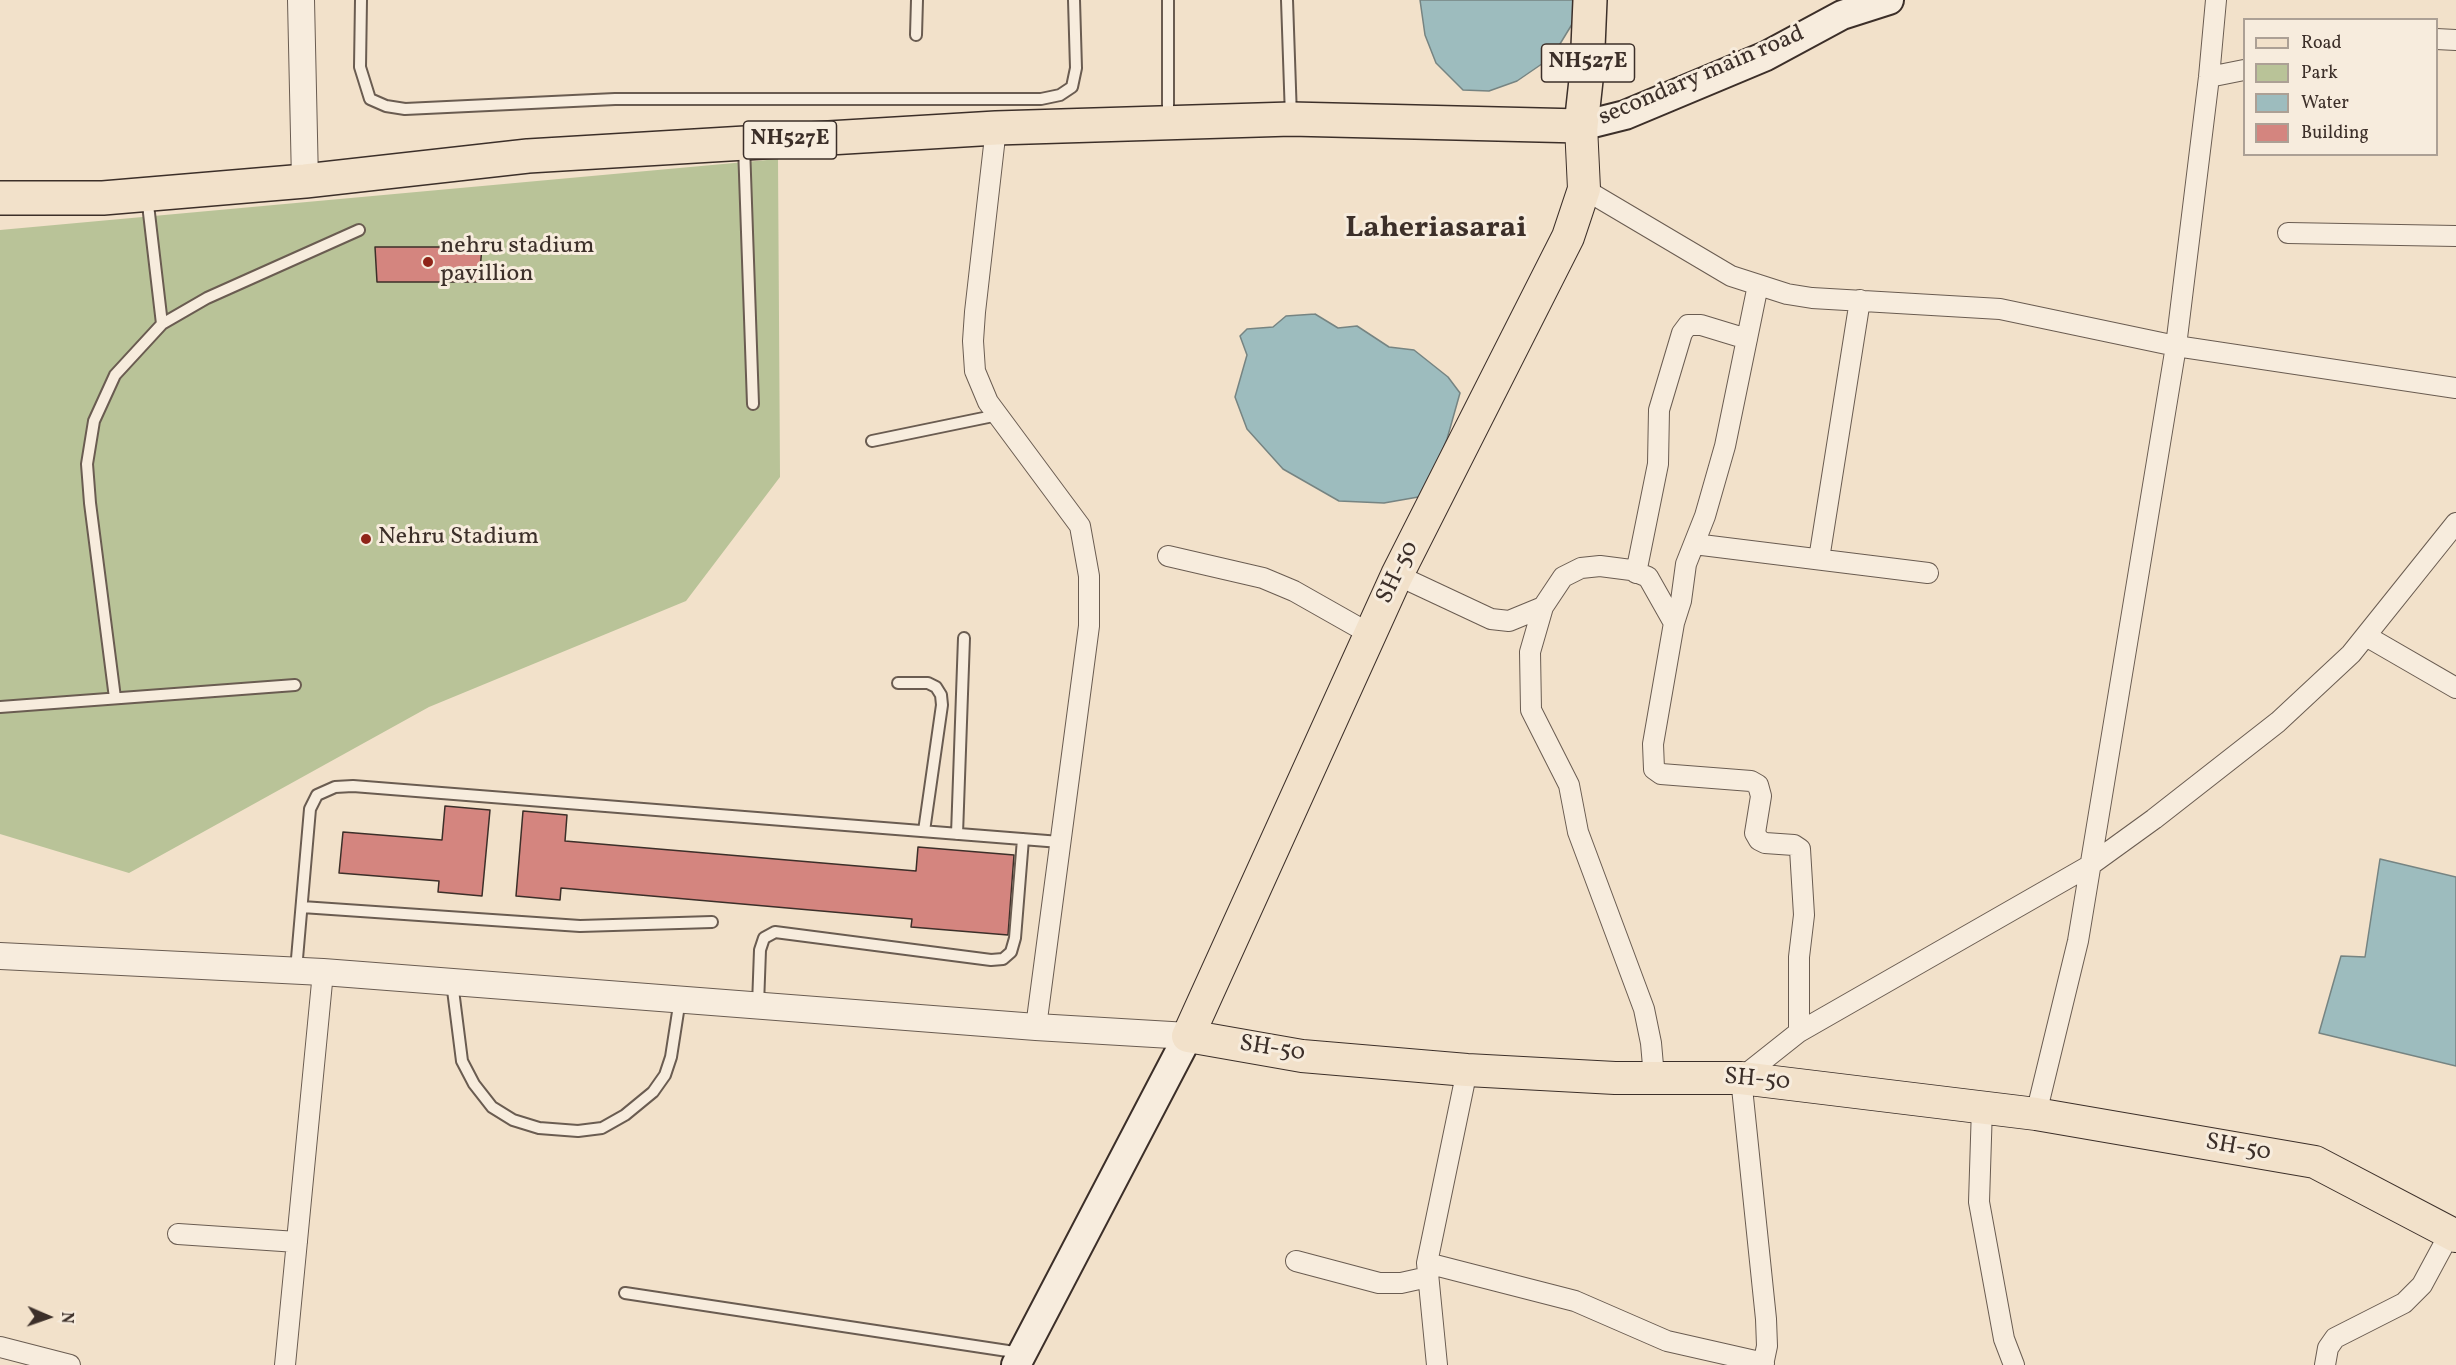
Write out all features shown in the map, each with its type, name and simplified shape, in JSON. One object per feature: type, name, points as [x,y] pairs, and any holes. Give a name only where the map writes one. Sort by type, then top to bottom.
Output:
[{"type":"highway","name":"SH-50","points":[[1581,126],[1587,71],[1590,0]]},
{"type":"highway","name":"NH527E","points":[[0,198],[103,198],[305,181],[528,156],[996,128],[1291,119],[1581,126]]},
{"type":"main road","name":"secondary main road","points":[[1581,126],[1624,115],[1766,56],[1842,15],[1888,0]]},
{"type":"main road","name":"SH-50","points":[[1581,126],[1584,189],[1568,237],[1549,279],[1397,575],[1188,1036],[1302,1056],[1467,1070],[1615,1078],[1741,1078],[2036,1114],[2315,1162],[2453,1235]]},
{"type":"main road","points":[[1018,1359],[1188,1036]]},
{"type":"street","points":[[301,0],[305,181]]},
{"type":"street","points":[[2036,1114],[2078,941],[2176,346],[2209,77],[2216,0]]},
{"type":"street","points":[[2438,39],[2456,40]]},
{"type":"street","points":[[2209,77],[2243,70]]},
{"type":"street","points":[[996,128],[973,341],[975,371],[988,402],[1080,526],[1085,543],[1089,576],[1089,626],[1036,1027]]},
{"type":"street","points":[[1584,189],[1731,276],[1812,298],[2000,309],[2176,346],[2456,388]]},
{"type":"street","points":[[2288,233],[2456,236]]},
{"type":"street","points":[[1758,285],[1725,446],[1705,516],[1686,564],[1653,744],[1654,769],[1661,774],[1750,782],[1758,785],[1761,796],[1755,833],[1759,840],[1765,843],[1794,845],[1800,849],[1804,915],[1799,957],[1799,1032]]},
{"type":"street","points":[[1819,559],[1860,300]]},
{"type":"street","points":[[1636,573],[1658,464],[1659,410],[1682,333],[1688,325],[1701,325],[1747,339]]},
{"type":"street","points":[[1296,1261],[1379,1283],[1401,1283],[1427,1270],[1575,1301],[1666,1341],[1764,1364],[1767,1346],[1766,1319],[1741,1078],[1799,1032],[2089,866],[2154,819],[2278,722],[2351,654],[2456,523]]},
{"type":"street","points":[[1694,544],[1928,573]]},
{"type":"street","points":[[1168,556],[1263,578],[1294,591],[1370,634]]},
{"type":"street","points":[[1654,1077],[1651,1043],[1644,1009],[1609,922],[1578,832],[1569,785],[1531,710],[1530,652],[1543,607],[1563,577],[1581,568],[1600,566],[1648,577],[1674,623]]},
{"type":"street","points":[[1397,575],[1491,619],[1509,621],[1543,607]]},
{"type":"street","points":[[2366,636],[2456,688]]},
{"type":"street","points":[[0,956],[323,972],[1036,1027],[1188,1036]]},
{"type":"street","points":[[285,1365],[323,972]]},
{"type":"street","points":[[1437,1365],[1427,1270],[1467,1070]]},
{"type":"street","points":[[1982,1107],[1979,1202],[2004,1339],[2014,1365]]},
{"type":"street","points":[[178,1234],[297,1242]]},
{"type":"street","points":[[2325,1365],[2328,1348],[2335,1338],[2404,1303],[2422,1285],[2453,1235]]},
{"type":"street","points":[[0,1347],[70,1365]]},
{"type":"lane","points":[[361,0],[360,67],[364,85],[370,99],[386,106],[405,109],[615,99],[1041,99],[1060,95],[1071,87],[1076,68],[1074,0]]},
{"type":"lane","points":[[916,35],[918,0]]},
{"type":"lane","points":[[1168,0],[1168,121]]},
{"type":"lane","points":[[1287,0],[1291,119]]},
{"type":"lane","points":[[744,143],[753,404]]},
{"type":"lane","points":[[146,194],[162,324]]},
{"type":"lane","points":[[115,698],[87,464],[94,421],[115,375],[162,324],[207,298],[359,230]]},
{"type":"lane","points":[[872,441],[998,415]]},
{"type":"lane","points":[[957,834],[964,638]]},
{"type":"lane","points":[[898,683],[928,683],[936,687],[941,695],[942,705],[924,831]]},
{"type":"lane","points":[[0,707],[295,685]]},
{"type":"lane","points":[[296,971],[310,809],[317,795],[335,787],[353,786],[1060,842]]},
{"type":"lane","points":[[758,1005],[760,950],[764,938],[775,932],[991,960],[1003,959],[1011,952],[1015,938],[1023,839]]},
{"type":"lane","points":[[302,907],[580,926],[712,922]]},
{"type":"lane","points":[[452,982],[462,1061],[474,1084],[492,1107],[513,1120],[539,1128],[578,1131],[602,1128],[625,1114],[653,1092],[665,1075],[680,999]]},
{"type":"lane","points":[[625,1293],[1018,1359]]},
{"type":"green space","name":"Nehru Stadium","points":[[778,159],[780,477],[686,601],[429,707],[129,873],[0,834],[0,230]]},
{"type":"water","points":[[1420,0],[1577,0],[1574,21],[1552,57],[1517,81],[1489,91],[1463,90],[1436,63],[1425,35]]},
{"type":"water","points":[[1315,314],[1338,328],[1357,326],[1389,347],[1414,350],[1448,377],[1460,393],[1447,439],[1424,496],[1384,503],[1339,501],[1283,469],[1247,429],[1235,397],[1247,355],[1240,336],[1247,329],[1273,327],[1286,316]]},
{"type":"water","points":[[2380,859],[2456,877],[2456,1066],[2319,1033],[2341,956],[2365,957]]},
{"type":"building","name":"nehru stadium pavillion","points":[[375,247],[482,247],[479,282],[377,282]]},
{"type":"building","points":[[445,806],[490,810],[482,896],[438,892],[439,881],[339,873],[343,832],[442,840]]},
{"type":"building","points":[[523,811],[567,815],[565,841],[916,871],[918,847],[1014,855],[1008,935],[911,927],[912,919],[561,888],[560,900],[516,896]]},
{"type":"place","name":"nehru stadium pavillion","points":[[428,262]]},
{"type":"place","name":"Nehru Stadium","points":[[366,539]]},
{"type":"district","name":"Laheriasarai","points":[[1436,230]]}]
